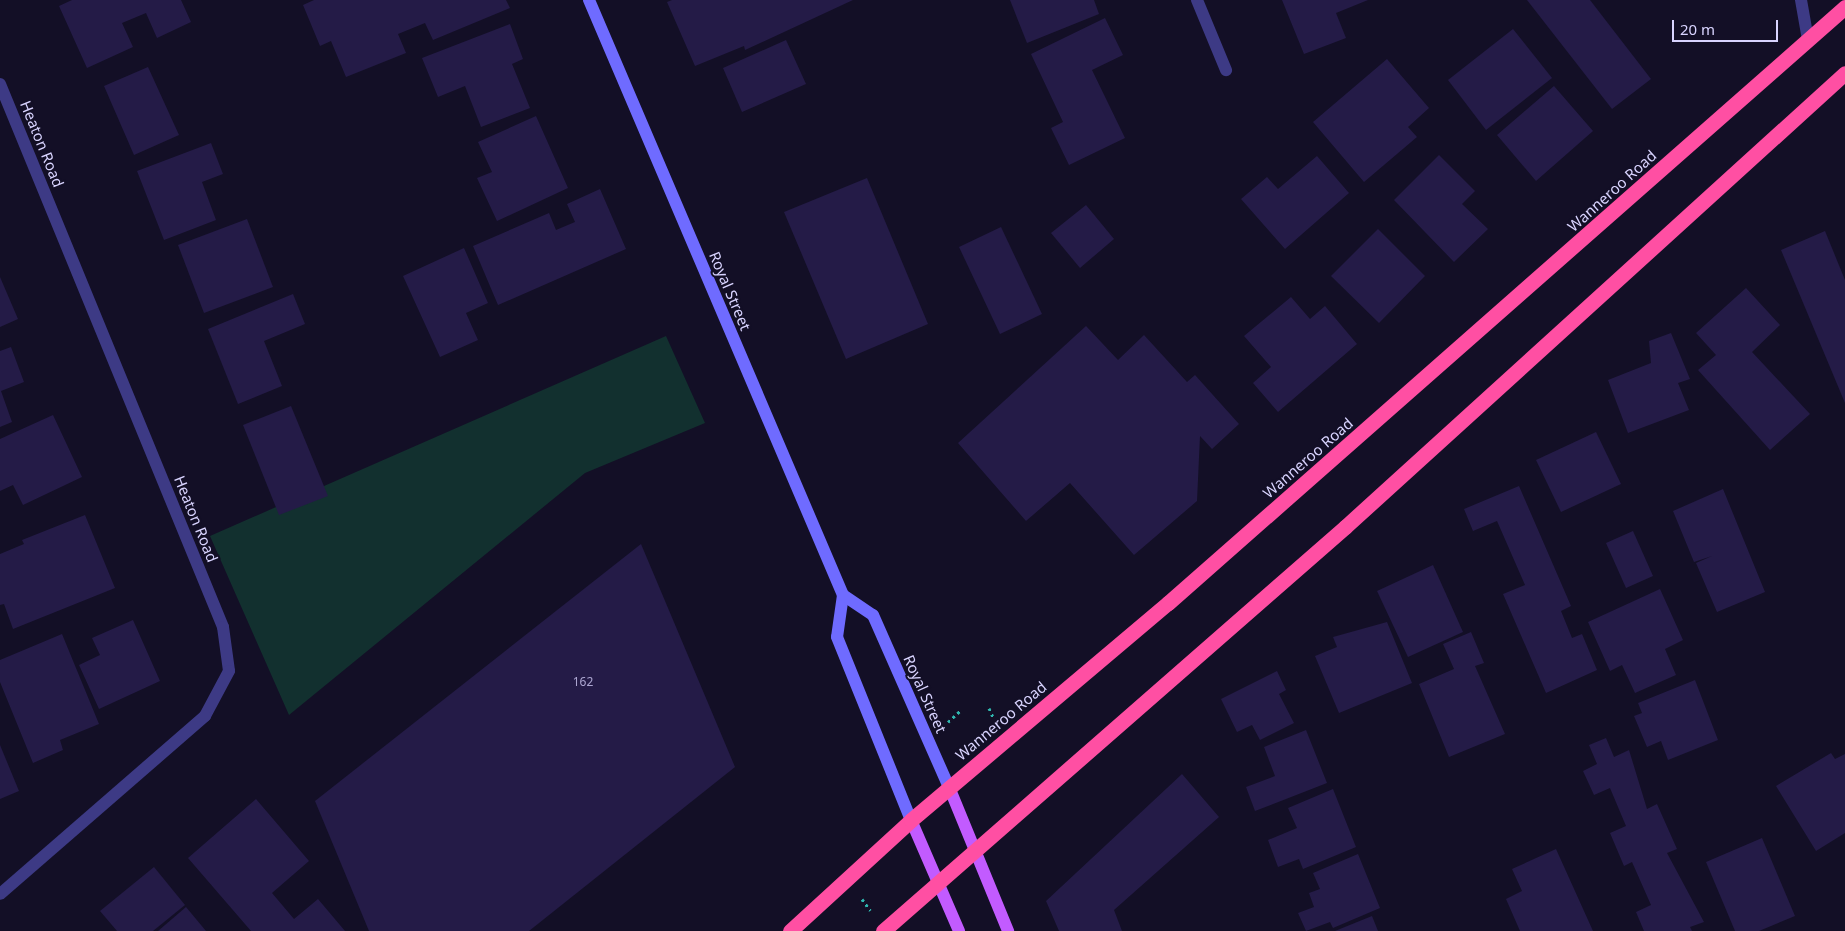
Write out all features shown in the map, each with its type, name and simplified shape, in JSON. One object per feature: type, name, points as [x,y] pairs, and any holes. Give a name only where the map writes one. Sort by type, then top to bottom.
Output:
[{"type":"highway","name":"Wanneroo Road","points":[[790,931],[911,820],[1183,590],[1845,7]]},
{"type":"highway","points":[[883,931],[974,854],[1055,776],[1345,527],[1845,73]]},
{"type":"main road","name":"Royal Street","points":[[589,0],[843,595],[873,615],[950,787],[974,854],[1008,931]]},
{"type":"main road","points":[[843,595],[837,637],[911,820],[959,931]]},
{"type":"street","points":[[1197,0],[1226,70]]},
{"type":"street","points":[[1801,0],[1808,39]]},
{"type":"street","name":"Heaton Road","points":[[0,84],[223,627],[229,671],[205,716],[0,894]]},
{"type":"green space","points":[[666,336],[705,423],[585,473],[289,715],[210,536]]},
{"type":"building","points":[[72,0],[181,0],[191,22],[157,38],[146,13],[122,23],[133,47],[87,68],[59,6]]},
{"type":"building","points":[[314,0],[506,0],[510,8],[433,40],[425,23],[398,34],[406,53],[346,77],[331,41],[320,46],[303,5]]},
{"type":"building","points":[[672,0],[853,0],[745,50],[744,46],[695,66],[667,2]]},
{"type":"building","points":[[1010,0],[1094,0],[1099,14],[1027,43]]},
{"type":"building","points":[[1282,0],[1368,0],[1336,13],[1346,38],[1304,54]]},
{"type":"building","points":[[1527,0],[1590,0],[1651,79],[1612,109]]},
{"type":"building","points":[[1105,18],[1123,55],[1092,70],[1125,138],[1069,165],[1051,128],[1063,122],[1031,54]]},
{"type":"building","points":[[510,24],[523,59],[512,64],[530,108],[481,127],[465,86],[438,97],[422,58]]},
{"type":"building","points":[[1513,29],[1552,78],[1486,130],[1448,80]]},
{"type":"building","points":[[786,40],[806,84],[742,112],[723,68]]},
{"type":"building","points":[[1387,59],[1429,108],[1408,127],[1417,137],[1364,182],[1313,122]]},
{"type":"building","points":[[148,67],[179,135],[134,155],[104,86]]},
{"type":"building","points":[[1554,86],[1593,131],[1536,181],[1497,135]]},
{"type":"building","points":[[536,116],[568,188],[497,221],[477,178],[492,172],[478,142]]},
{"type":"building","points":[[211,143],[223,174],[202,182],[216,220],[164,240],[137,171]]},
{"type":"building","points":[[1439,155],[1475,191],[1462,204],[1488,229],[1454,262],[1394,200]]},
{"type":"building","points":[[1317,156],[1349,193],[1285,249],[1241,199],[1267,177],[1278,189]]},
{"type":"building","points":[[867,178],[928,324],[846,359],[784,212]]},
{"type":"building","points":[[600,189],[626,249],[498,305],[473,246],[549,213],[556,230],[575,222],[567,204]]},
{"type":"building","points":[[1086,205],[1114,239],[1080,268],[1051,233]]},
{"type":"building","points":[[247,219],[273,287],[204,313],[178,245]]},
{"type":"building","points":[[1001,227],[1042,314],[1000,334],[959,247]]},
{"type":"building","points":[[1378,229],[1425,276],[1379,323],[1331,276]]},
{"type":"building","points":[[1825,231],[1845,280],[1845,403],[1781,250]]},
{"type":"building","points":[[464,248],[488,303],[466,313],[478,340],[440,357],[403,276]]},
{"type":"building","points":[[0,277],[18,319],[0,327]]},
{"type":"building","points":[[1746,288],[1780,325],[1752,352],[1810,414],[1770,450],[1698,370],[1716,355],[1696,333]]},
{"type":"building","points":[[293,294],[305,324],[264,341],[282,386],[238,404],[208,329]]},
{"type":"building","points":[[1291,297],[1310,319],[1325,306],[1357,344],[1278,412],[1253,383],[1271,367],[1244,336]]},
{"type":"building","points":[[1086,326],[1118,360],[1144,335],[1187,382],[1195,375],[1239,424],[1212,449],[1200,436],[1197,501],[1134,555],[1070,483],[1026,521],[958,443]]},
{"type":"building","points":[[1671,333],[1690,379],[1678,383],[1689,410],[1628,433],[1608,380],[1651,363],[1649,341]]},
{"type":"building","points":[[11,347],[24,382],[1,391],[12,422],[0,427],[0,351]]},
{"type":"building","points":[[291,406],[328,496],[279,515],[243,425]]},
{"type":"building","points":[[53,415],[82,477],[23,505],[13,485],[0,491],[0,439]]},
{"type":"building","points":[[1596,432],[1621,484],[1561,512],[1536,460]]},
{"type":"building","points":[[1519,486],[1571,606],[1561,611],[1572,638],[1582,634],[1597,670],[1546,693],[1503,594],[1525,585],[1497,521],[1473,531],[1464,509]]},
{"type":"building","points":[[1723,489],[1765,592],[1717,612],[1696,563],[1712,556],[1694,562],[1673,511]]},
{"type":"building","points":[[85,515],[115,588],[13,629],[4,604],[0,605],[0,554],[24,544],[22,540]]},
{"type":"building","points":[[1633,531],[1653,576],[1626,588],[1606,543]]},
{"type":"building","points":[[641,544],[735,767],[529,931],[369,931],[315,801]]},
{"type":"building","points":[[1433,565],[1463,632],[1408,657],[1377,591]]},
{"type":"building","points":[[1660,589],[1683,640],[1665,649],[1676,675],[1635,693],[1622,665],[1610,671],[1588,622]]},
{"type":"building","points":[[133,620],[160,681],[99,709],[79,665],[100,655],[92,638]]},
{"type":"building","points":[[1387,622],[1412,683],[1339,713],[1315,656],[1337,647],[1333,637]]},
{"type":"building","points":[[1471,632],[1484,663],[1475,666],[1505,734],[1449,757],[1419,684],[1454,669],[1443,644]]},
{"type":"building","points":[[62,634],[99,724],[60,740],[63,750],[33,763],[0,682],[0,660]]},
{"type":"building","points":[[1277,671],[1286,690],[1279,694],[1294,723],[1260,740],[1252,725],[1237,732],[1221,699]]},
{"type":"building","points":[[1695,680],[1718,740],[1668,760],[1661,741],[1647,747],[1634,716],[1642,713],[1638,703]]},
{"type":"building","points":[[1306,730],[1327,783],[1255,811],[1246,787],[1275,776],[1264,747]]},
{"type":"building","points":[[1606,738],[1614,757],[1629,750],[1647,809],[1657,804],[1677,849],[1667,853],[1704,922],[1690,927],[1692,931],[1644,931],[1636,912],[1651,905],[1632,862],[1624,866],[1610,833],[1626,826],[1610,788],[1594,795],[1583,771],[1597,764],[1589,745]]},
{"type":"building","points":[[0,745],[19,791],[0,799]]},
{"type":"building","points":[[1831,753],[1835,759],[1845,754],[1845,833],[1816,851],[1776,786]]},
{"type":"building","points":[[1182,774],[1219,817],[1114,910],[1122,931],[1059,931],[1046,901]]},
{"type":"building","points":[[1333,789],[1356,847],[1303,869],[1299,859],[1278,867],[1268,840],[1297,828],[1288,808]]},
{"type":"building","points":[[256,799],[309,861],[272,893],[294,919],[318,899],[345,931],[251,931],[188,858]]},
{"type":"building","points":[[1762,838],[1795,916],[1759,931],[1735,931],[1706,862]]},
{"type":"building","points":[[1556,849],[1593,931],[1520,931],[1506,899],[1522,891],[1512,869]]},
{"type":"building","points":[[1358,854],[1380,908],[1333,928],[1330,922],[1306,931],[1298,913],[1314,907],[1309,893],[1320,889],[1313,873]]},
{"type":"building","points":[[154,867],[185,905],[153,931],[117,931],[100,911]]},
{"type":"building","points":[[186,907],[206,931],[158,931]]},
{"type":"building","points":[[1372,916],[1378,931],[1335,931]]}]
